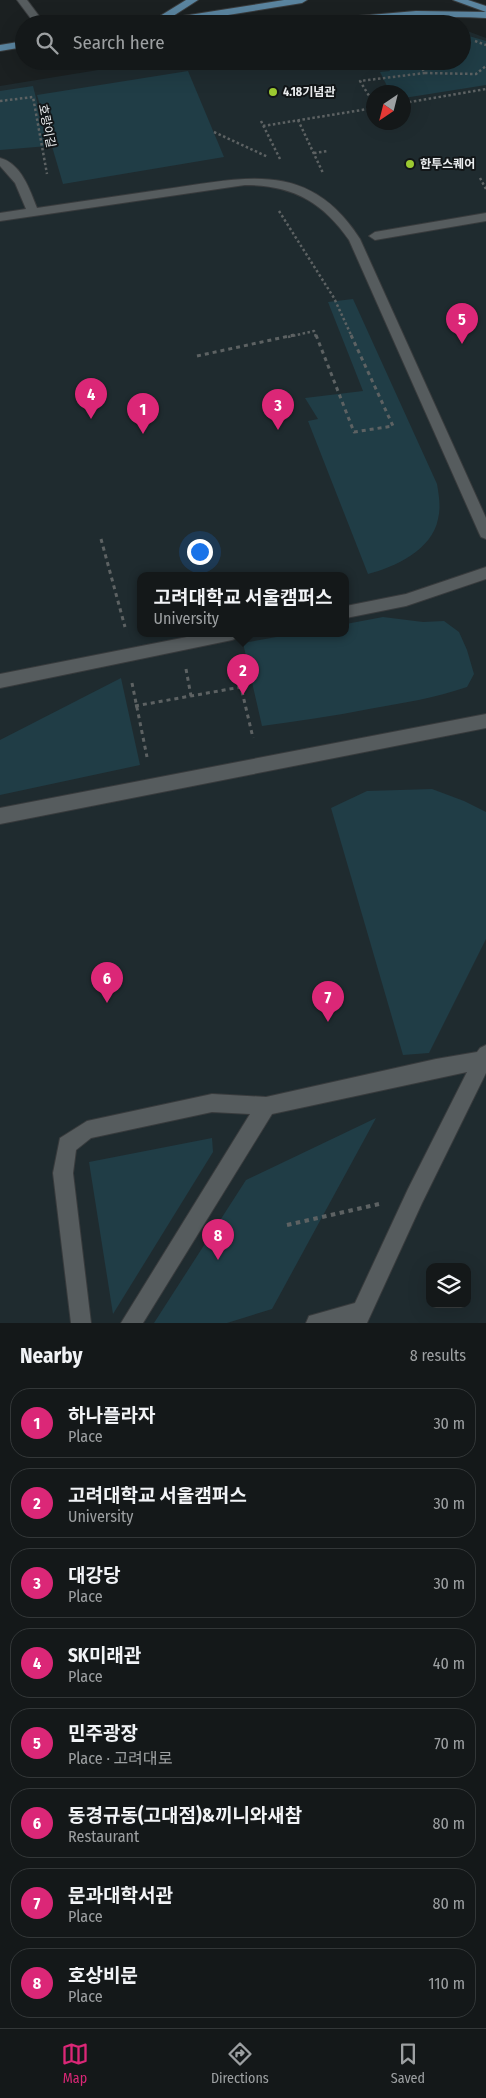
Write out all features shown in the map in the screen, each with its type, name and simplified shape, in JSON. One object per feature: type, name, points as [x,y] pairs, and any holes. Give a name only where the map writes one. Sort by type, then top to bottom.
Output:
[{"type":"main road","points":[[168,15],[193,0]]},
{"type":"main road","points":[[208,15],[302,0]]},
{"type":"main road","points":[[458,0],[486,9]]},
{"type":"main road","points":[[407,15],[451,12],[486,15]]},
{"type":"main road","points":[[0,48],[15,46]]},
{"type":"street","points":[[22,0],[33,15]]},
{"type":"street","points":[[0,161],[18,178],[33,212]]},
{"type":"street","points":[[0,217],[257,180],[286,185],[317,199],[345,224],[354,239],[486,533]]},
{"type":"street","points":[[375,236],[486,217]]},
{"type":"street","points":[[349,611],[406,600],[486,573]]},
{"type":"street","points":[[0,681],[217,637]]},
{"type":"street","points":[[0,816],[486,721]]},
{"type":"street","points":[[81,1323],[63,1173],[67,1145],[87,1130],[212,1104],[266,1106],[485,1057]]},
{"type":"street","points":[[316,1323],[359,1317],[415,1196],[485,1057]]},
{"type":"street","points":[[131,1323],[266,1106]]},
{"type":"path","points":[[366,92],[360,81],[425,73],[476,74],[486,66]]},
{"type":"path","points":[[411,102],[486,90]]},
{"type":"path","name":"호랑이길","points":[[0,101],[33,97],[49,182]]},
{"type":"path","points":[[263,126],[366,107]]},
{"type":"path","points":[[261,122],[283,164]]},
{"type":"path","points":[[314,153],[328,151]]},
{"type":"path","points":[[480,178],[486,190]]},
{"type":"path","points":[[197,356],[314,331],[354,432],[393,426],[334,298],[278,210]]},
{"type":"path","points":[[102,539],[126,633]]},
{"type":"path","points":[[185,663],[191,696]]},
{"type":"path","points":[[131,681],[149,765]]},
{"type":"path","points":[[135,706],[241,687],[254,740]]},
{"type":"path","points":[[287,1225],[415,1196]]},
{"type":"shaded area","points":[[471,32],[486,38],[486,1323],[0,1323],[0,86],[98,70],[471,70]]},
{"type":"shaded area","points":[[471,37],[486,41],[486,85],[411,97],[411,85],[386,85],[380,72],[389,70],[471,70]]},
{"type":"shaded area","points":[[188,71],[224,157],[63,184],[37,95]]},
{"type":"shaded area","points":[[33,86],[48,146],[0,150],[0,91]]},
{"type":"shaded area","points":[[353,299],[437,484],[439,502],[438,519],[428,540],[411,556],[389,567],[368,574],[308,421],[318,419],[305,398],[363,391],[328,302]]},
{"type":"shaded area","points":[[383,617],[423,622],[444,621],[459,632],[474,674],[467,687],[443,694],[329,716],[262,726],[243,643],[276,637],[349,637],[349,623]]},
{"type":"shaded area","points":[[121,678],[140,765],[0,795],[0,740]]},
{"type":"shaded area","points":[[432,789],[486,812],[486,939],[429,1053],[403,1055],[331,808],[367,791]]},
{"type":"shaded area","points":[[376,1118],[272,1309],[227,1323],[154,1323],[246,1180]]},
{"type":"shaded area","points":[[212,1138],[213,1152],[113,1314],[89,1162]]},
{"type":"place","name":"4.18기념관","points":[[273,92]]},
{"type":"place","name":"한투스퀘어","points":[[410,164]]},
{"type":"place","name":"민주광장","points":[[462,344]]},
{"type":"place","name":"SK미래관","points":[[91,419]]},
{"type":"place","name":"대강당","points":[[278,430]]},
{"type":"place","name":"하나플라자","points":[[143,434]]},
{"type":"place","name":"고려대학교 서울캠퍼스","points":[[243,695]]},
{"type":"place","name":"동경규동(고대점)&끼니와새참","points":[[107,1003]]},
{"type":"place","name":"문과대학서관","points":[[328,1022]]},
{"type":"place","name":"호상비문","points":[[218,1260]]}]
